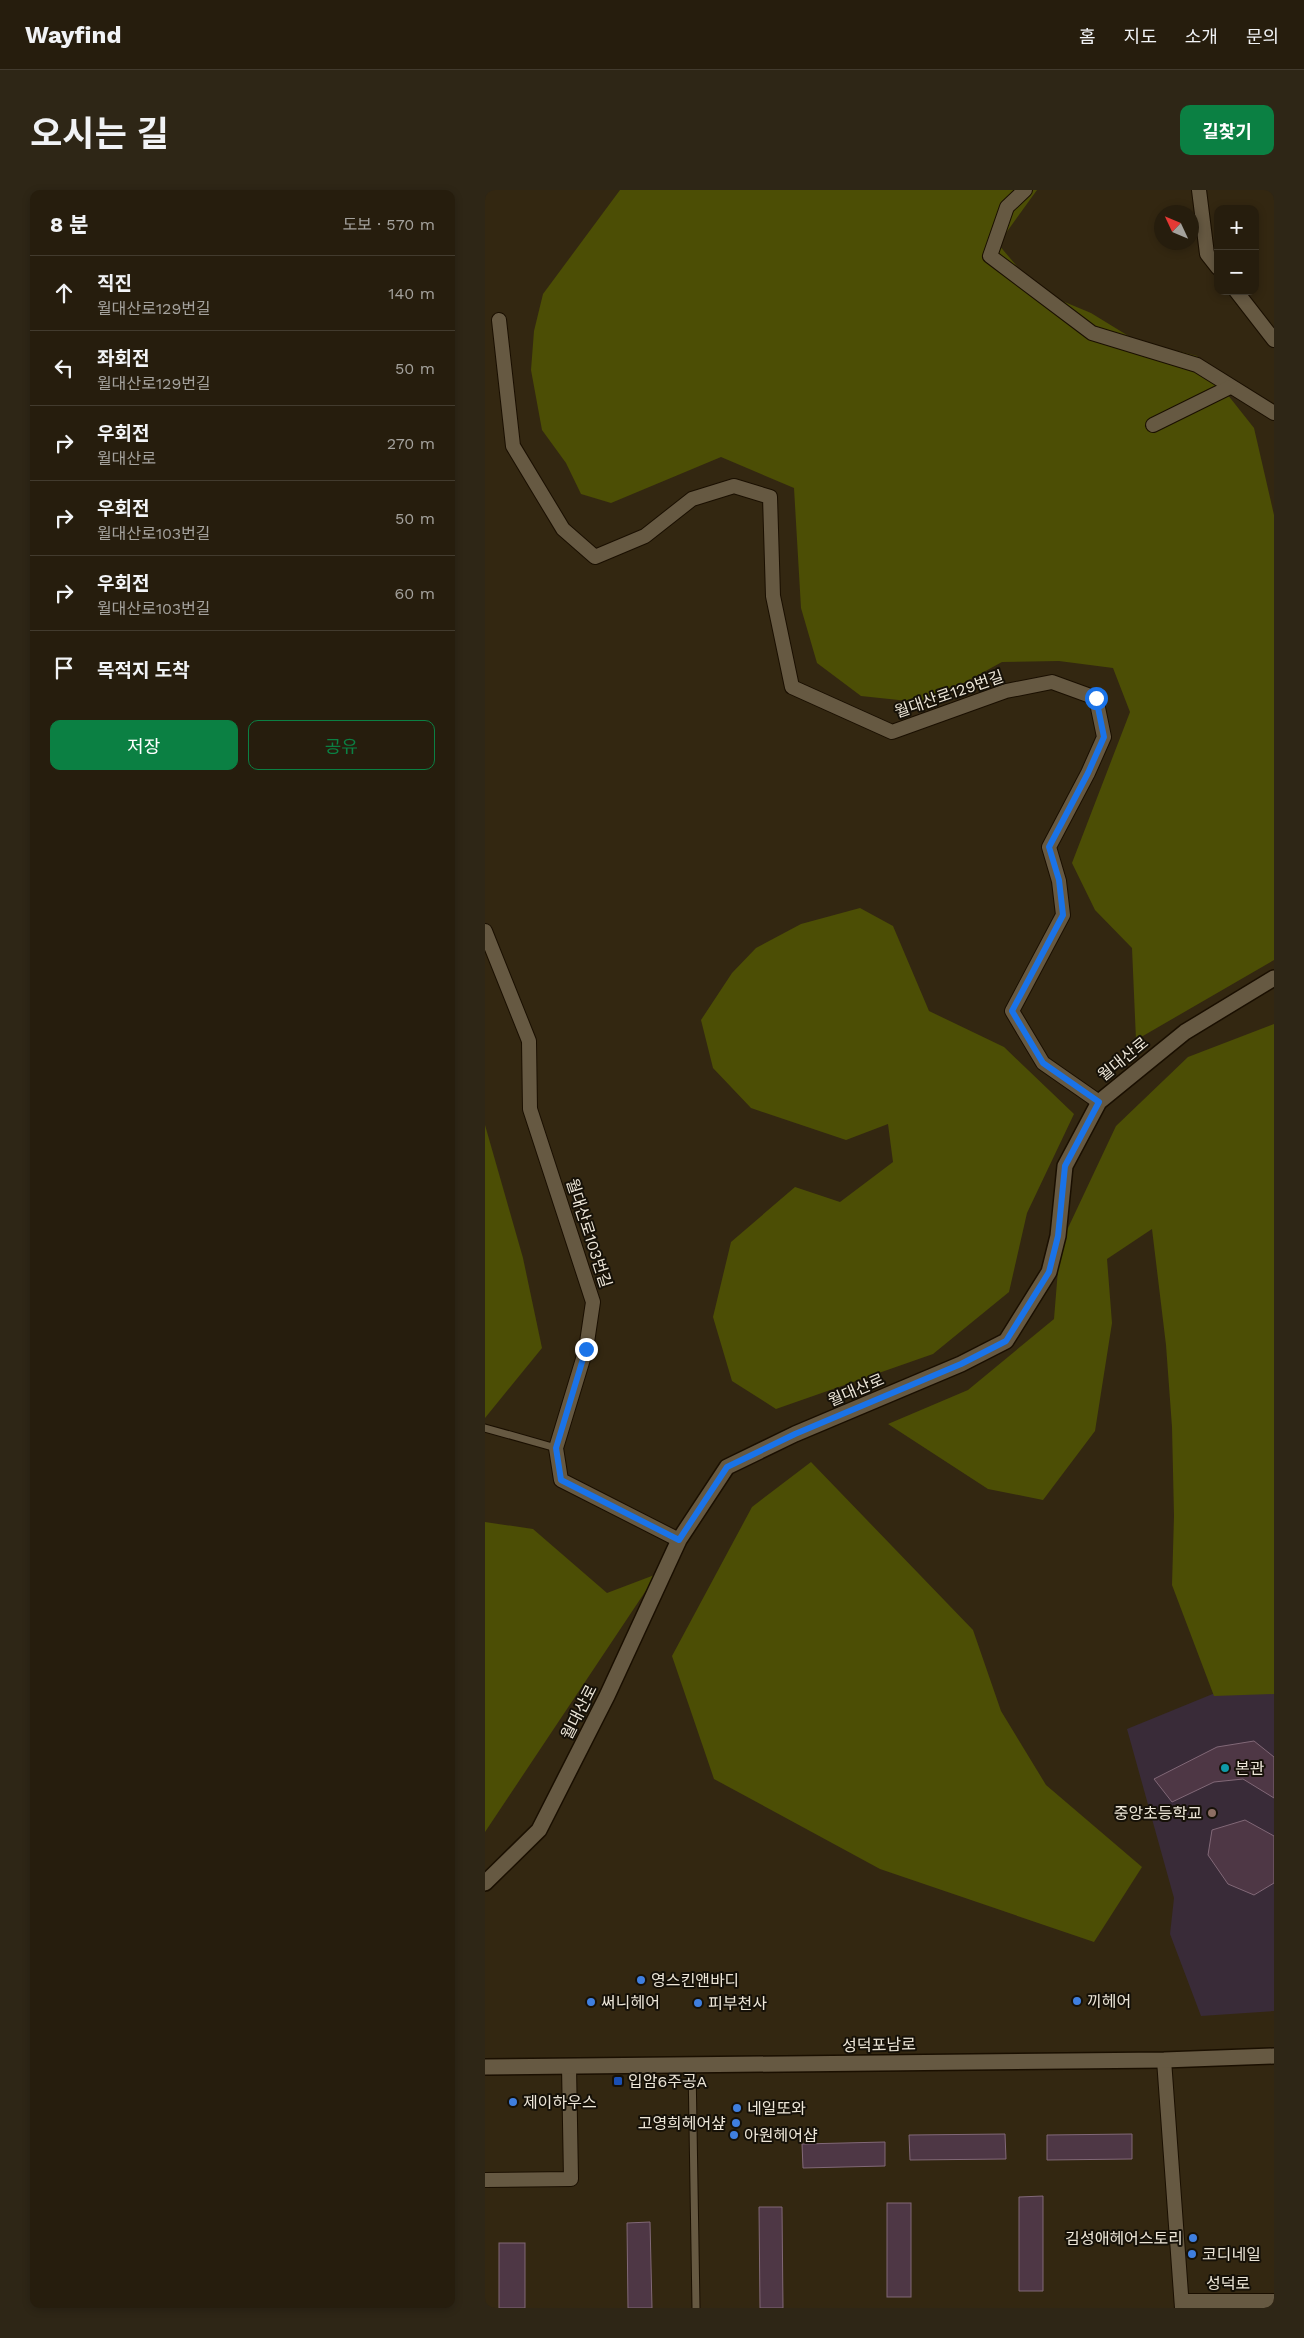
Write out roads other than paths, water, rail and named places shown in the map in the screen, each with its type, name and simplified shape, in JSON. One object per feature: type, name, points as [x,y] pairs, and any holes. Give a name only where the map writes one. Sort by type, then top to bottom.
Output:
[{"type":"street","points":[[1025,190],[1007,207],[990,256],[1092,333],[1197,365],[1274,413]]},
{"type":"street","points":[[1199,190],[1207,254],[1214,263]]},
{"type":"street","points":[[1239,295],[1274,340]]},
{"type":"street","name":"월대산로129번길","points":[[499,320],[513,446],[563,529],[595,557],[645,536],[692,499],[733,486],[770,497],[773,596],[792,687],[892,732],[1006,691],[1053,682],[1096,698],[1104,737],[1088,773],[1049,847],[1059,880],[1063,915],[1012,1011],[1043,1063],[1099,1102]]},
{"type":"street","points":[[1153,425],[1231,387]]},
{"type":"street","name":"월대산로103번길","points":[[485,931],[529,1041],[530,1109],[593,1302],[586,1349],[556,1448],[561,1480],[679,1540]]},
{"type":"street","name":"월대산로","points":[[485,1883],[539,1830],[607,1696],[679,1540],[727,1467],[795,1434],[961,1364],[1006,1341],[1049,1272],[1058,1236],[1065,1166],[1099,1102],[1185,1032],[1274,978]]},
{"type":"street","name":"성덕포남로","points":[[485,2067],[1165,2060],[1274,2056]]},
{"type":"street","points":[[1165,2060],[1182,2304]]},
{"type":"street","points":[[485,2180],[571,2179],[569,2066]]},
{"type":"street","name":"성덕로","points":[[1182,2304],[1274,2301]]},
{"type":"lane","points":[[485,1428],[556,1448]]},
{"type":"lane","points":[[692,2065],[696,2308]]},
{"type":"place","name":"본관","points":[[1225,1768]]},
{"type":"place","name":"중앙초등학교","points":[[1212,1813]]},
{"type":"place","name":"영스킨앤바디","points":[[641,1980]]},
{"type":"place","name":"끼헤어","points":[[1077,2001]]},
{"type":"place","name":"써니헤어","points":[[591,2002]]},
{"type":"place","name":"피부천사","points":[[698,2003]]},
{"type":"place","name":"입암6주공A","points":[[618,2081]]},
{"type":"place","name":"제이하우스","points":[[513,2102]]},
{"type":"place","name":"네일또와","points":[[737,2108]]},
{"type":"place","name":"고영희헤어샾","points":[[736,2123]]},
{"type":"place","name":"아원헤어샵","points":[[734,2135]]},
{"type":"place","name":"김성애헤어스토리","points":[[1193,2238]]},
{"type":"place","name":"코디네일","points":[[1192,2254]]}]
